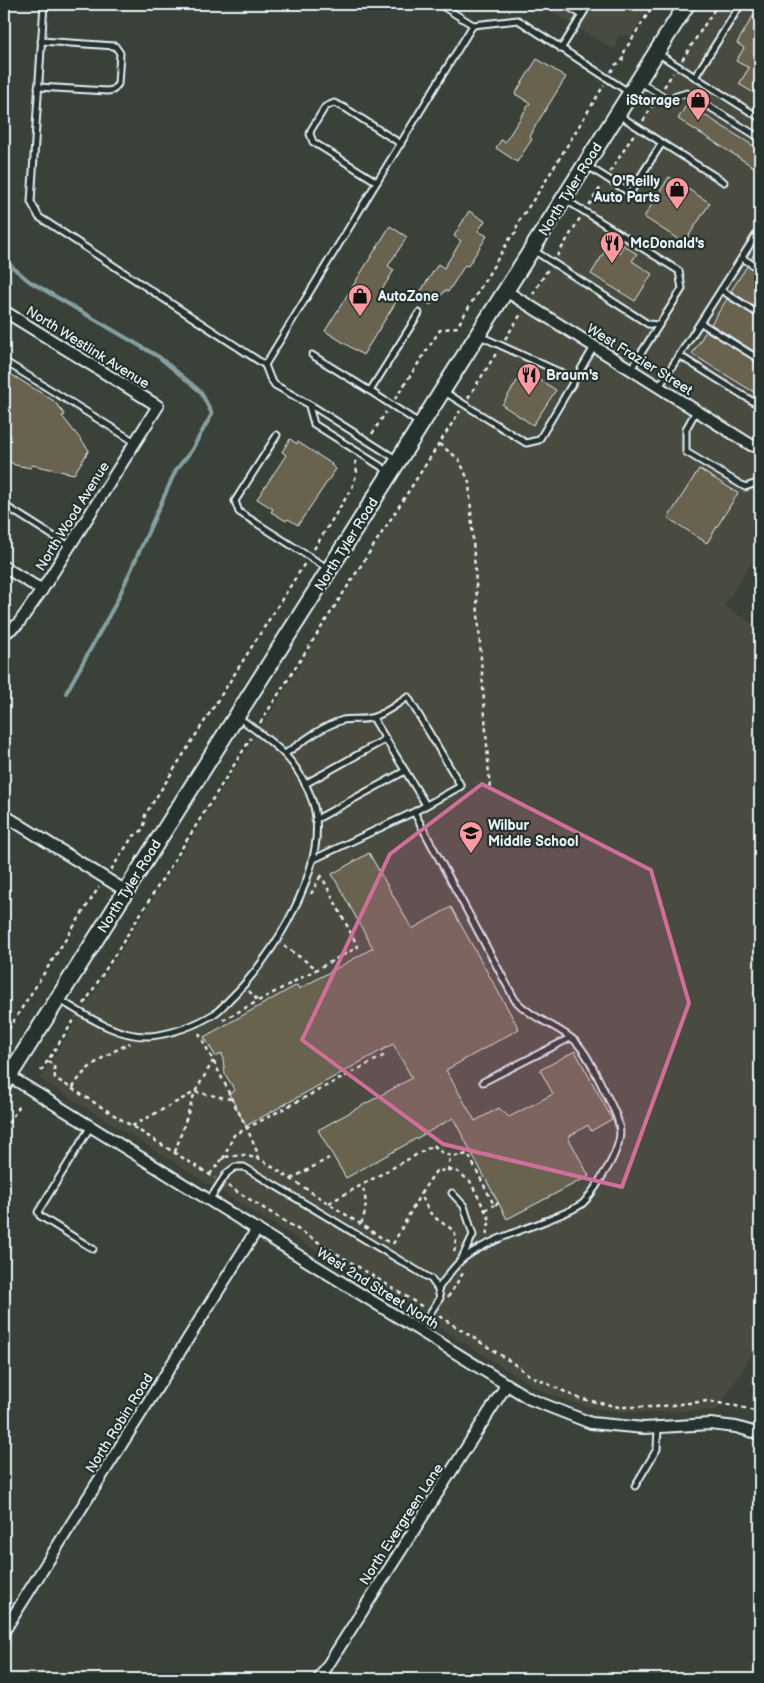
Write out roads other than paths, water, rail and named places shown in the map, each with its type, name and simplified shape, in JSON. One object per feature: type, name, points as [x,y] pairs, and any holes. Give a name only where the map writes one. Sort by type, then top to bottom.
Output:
[{"type":"main road","name":"North Tyler Road","points":[[6,1080],[687,4]]},
{"type":"street","name":"West Frazier Street","points":[[506,291],[751,445],[760,448]]},
{"type":"street","name":"North Westlink Avenue","points":[[4,311],[158,406]]},
{"type":"street","name":"North Wood Avenue","points":[[4,634],[18,624],[42,590],[158,406]]},
{"type":"street","points":[[4,567],[42,590]]},
{"type":"street","points":[[4,815],[126,890]]},
{"type":"street","name":"West 2nd Street North","points":[[6,1080],[91,1126],[530,1398],[591,1423],[616,1427],[710,1424],[736,1427],[760,1434]]},
{"type":"street","name":"North Robin Road","points":[[4,1631],[257,1229]]},
{"type":"street","name":"North Evergreen Lane","points":[[319,1679],[507,1384]]},
{"type":"lane","points":[[44,4],[31,202],[39,217],[265,365],[275,385],[367,441],[395,467]]},
{"type":"lane","points":[[439,4],[473,25],[518,20],[608,78],[659,95],[667,100],[687,93],[760,138]]},
{"type":"lane","points":[[564,4],[582,15]]},
{"type":"lane","points":[[562,49],[589,4]]},
{"type":"lane","points":[[695,77],[741,4]]},
{"type":"lane","points":[[265,365],[473,25]]},
{"type":"lane","points":[[38,87],[107,91],[113,90],[118,84],[120,53],[115,46],[41,41]]},
{"type":"lane","points":[[656,53],[760,118]]},
{"type":"lane","points":[[377,182],[313,142],[310,134],[325,107],[334,103],[337,104],[401,144]]},
{"type":"lane","points":[[617,114],[724,182]]},
{"type":"lane","points":[[585,165],[630,193],[662,142]]},
{"type":"lane","points":[[564,199],[679,272],[682,289],[631,369]]},
{"type":"lane","points":[[660,387],[760,229]]},
{"type":"lane","points":[[532,249],[648,324],[658,325]]},
{"type":"lane","points":[[742,258],[760,270]]},
{"type":"lane","points":[[721,290],[760,315]]},
{"type":"lane","points":[[370,391],[419,313]]},
{"type":"lane","points":[[701,323],[760,360]]},
{"type":"lane","points":[[478,335],[575,379]]},
{"type":"lane","points":[[443,391],[526,443],[539,440],[594,346]]},
{"type":"lane","points":[[312,355],[422,424]]},
{"type":"lane","points":[[680,356],[760,406]]},
{"type":"lane","points":[[4,361],[135,442]]},
{"type":"lane","points":[[309,406],[314,424],[360,453],[395,467]]},
{"type":"lane","points":[[696,410],[686,428],[686,452],[745,487],[760,482]]},
{"type":"lane","points":[[277,435],[235,501],[239,512],[329,570]]},
{"type":"lane","points":[[4,505],[69,546]]},
{"type":"lane","points":[[285,754],[306,739],[333,724],[344,720],[374,718],[408,697],[461,786],[414,812],[312,860]]},
{"type":"lane","points":[[58,999],[98,1023],[134,1035],[151,1036],[186,1028],[216,1013],[240,990],[259,967],[283,931],[302,890],[312,860],[316,838],[313,805],[305,784],[285,754],[278,746],[237,716]]},
{"type":"lane","points":[[374,718],[426,805]]},
{"type":"lane","points":[[305,784],[386,739]]},
{"type":"lane","points":[[315,820],[405,770]]},
{"type":"lane","points":[[414,812],[516,1000],[521,1007],[574,1040],[584,1052],[617,1116],[620,1128],[620,1141],[616,1152],[598,1183],[582,1204],[568,1212],[504,1236],[464,1257],[438,1289]]},
{"type":"lane","points":[[483,1082],[570,1038]]},
{"type":"lane","points":[[91,1126],[38,1212],[40,1216],[93,1249]]},
{"type":"lane","points":[[210,1200],[227,1172],[235,1167],[244,1167],[431,1279],[438,1289],[440,1298],[419,1330]]},
{"type":"lane","points":[[452,1193],[464,1206],[473,1235],[459,1262]]},
{"type":"lane","points":[[635,1486],[657,1449],[658,1427]]},
{"type":"waterway","points":[[4,260],[29,281],[159,357],[201,392],[212,414],[191,451],[176,470],[116,603],[66,693]]},
{"type":"place","name":"iStorage","points":[[698,121]]},
{"type":"place","name":"O'Reilly Auto Parts","points":[[677,210]]},
{"type":"place","name":"McDonald's","points":[[612,264]]},
{"type":"place","name":"AutoZone","points":[[360,317]]},
{"type":"place","name":"Braum's","points":[[529,396]]},
{"type":"place","name":"Wilbur Middle School","points":[[471,854]]}]
